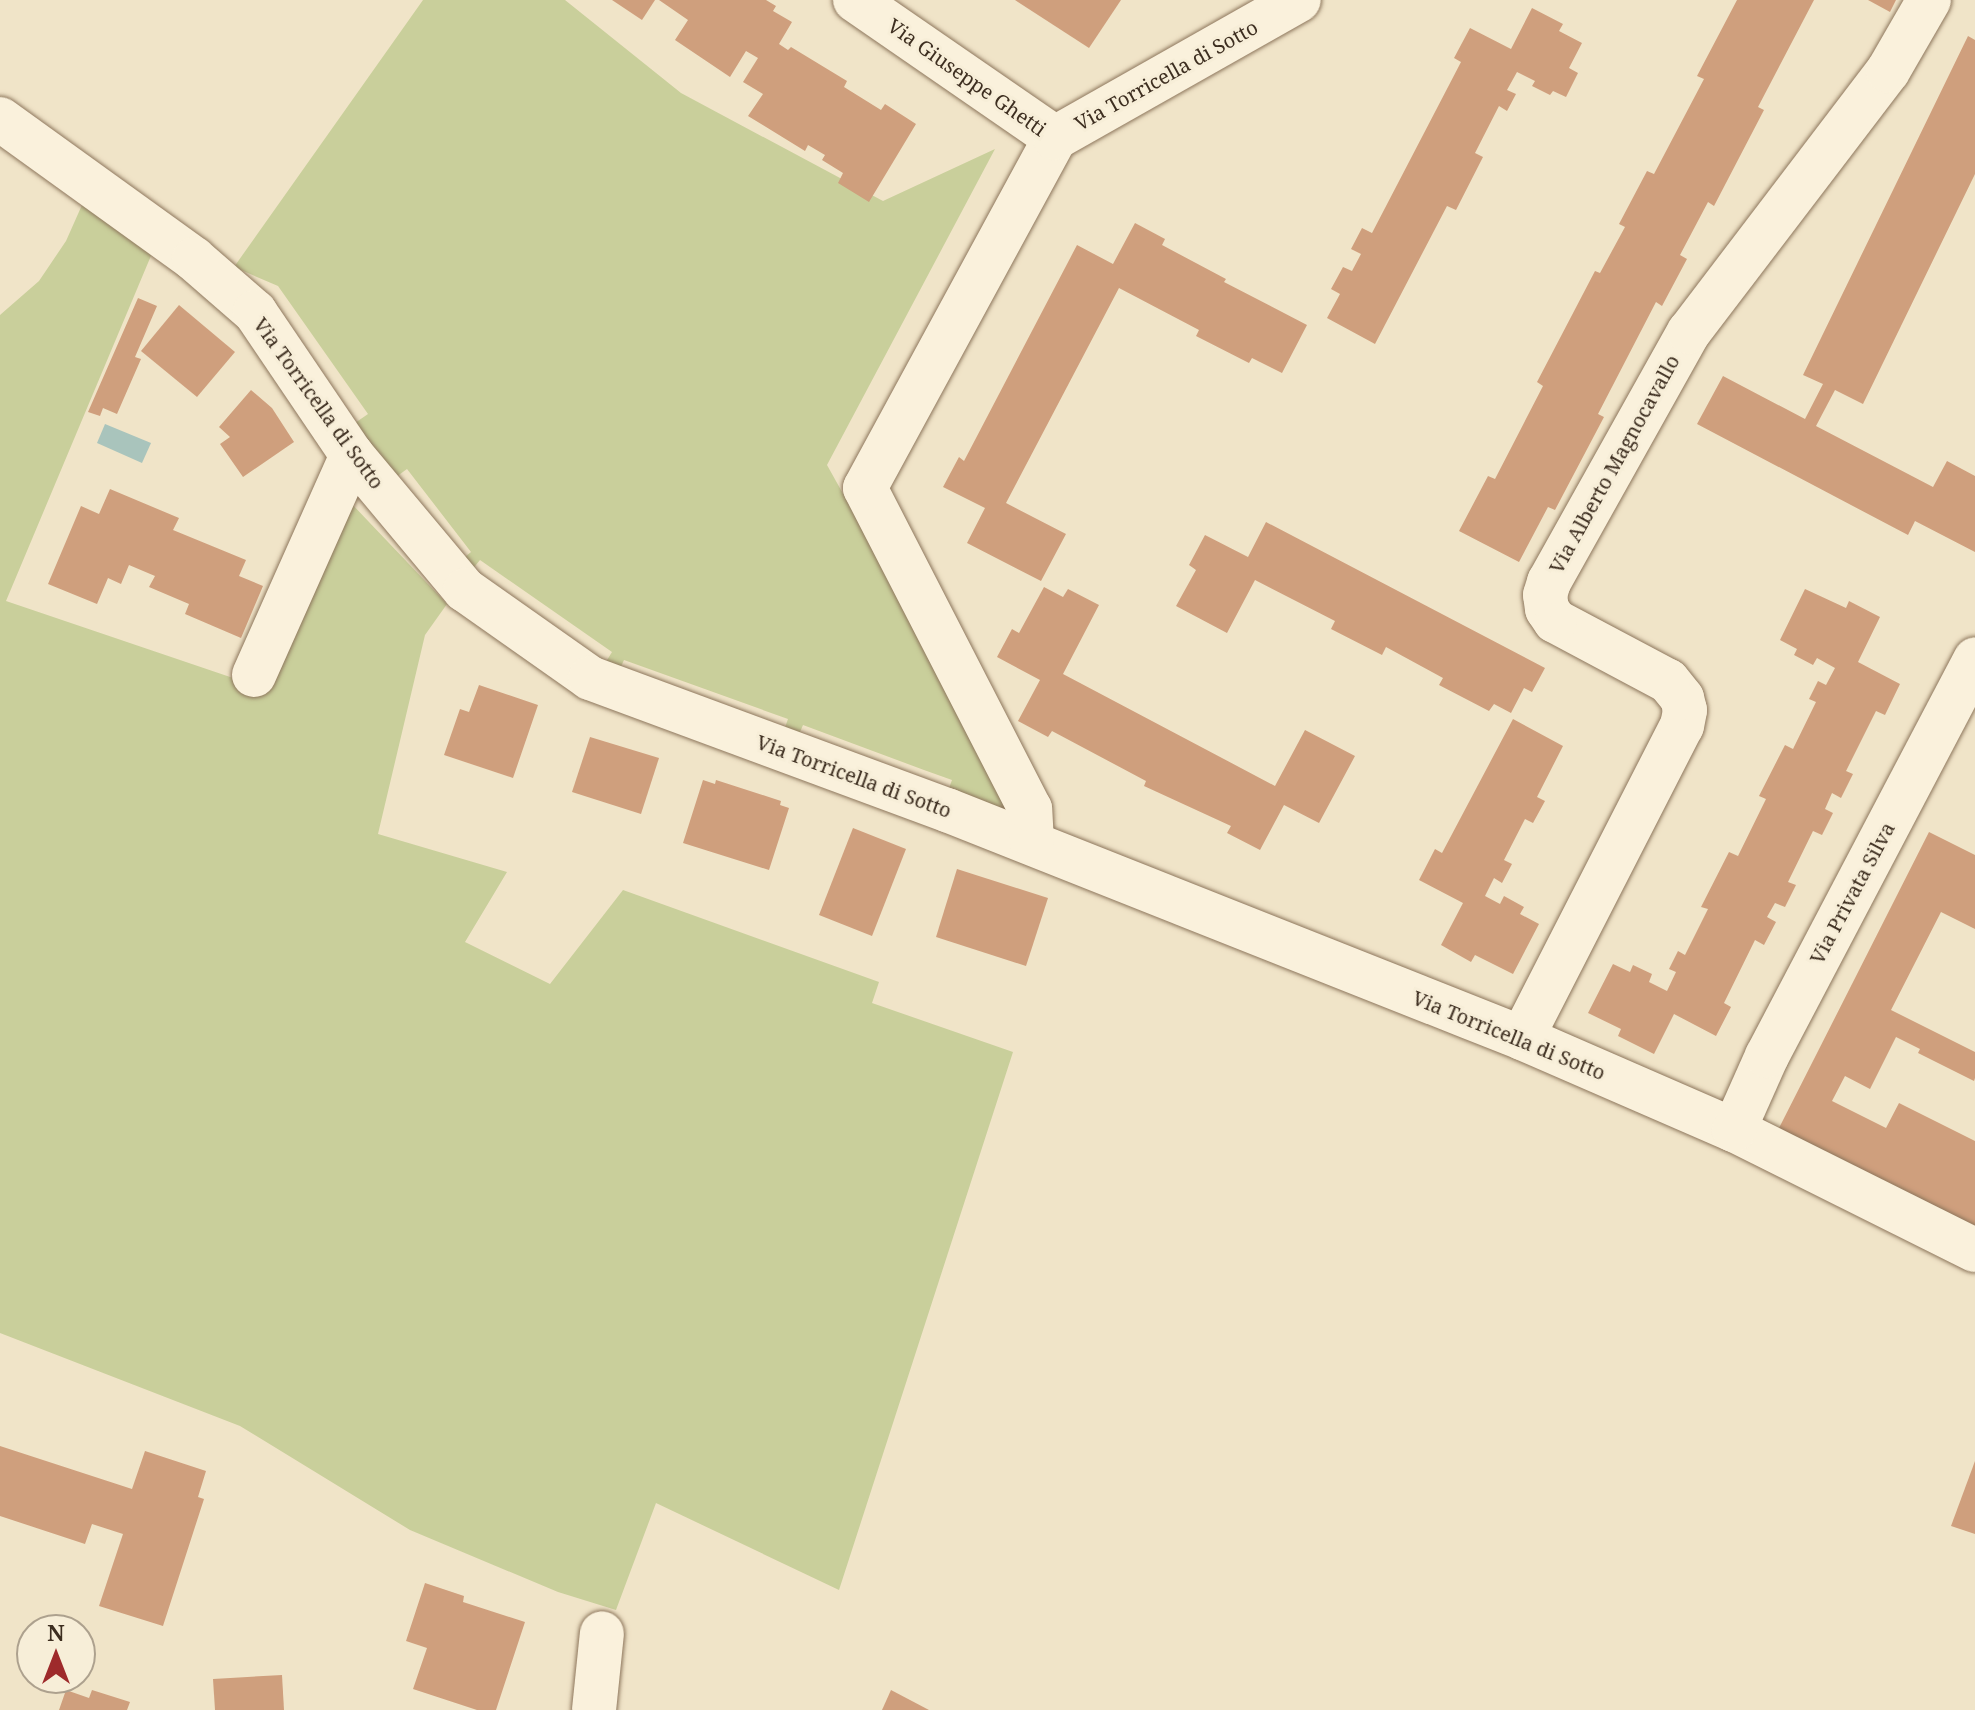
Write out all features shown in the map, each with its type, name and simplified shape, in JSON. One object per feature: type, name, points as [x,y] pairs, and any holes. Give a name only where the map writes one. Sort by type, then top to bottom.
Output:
[{"type":"street","name":"Via Torricella di Sotto","points":[[1032,843],[1030,809],[865,488],[1055,138],[1299,0]]},
{"type":"street","name":"Via Alberto Magnocavallo","points":[[1522,1038],[1682,726],[1685,710],[1682,698],[1668,681],[1555,621],[1547,609],[1545,595],[1549,582],[1689,332],[1888,71],[1929,0]]},
{"type":"street","name":"Via Giuseppe Ghetti","points":[[875,5],[1055,138]]},
{"type":"street","name":"Via Torricella di Sotto","points":[[0,119],[194,259],[255,312],[352,455],[465,590],[590,678],[1032,843],[1522,1038],[1734,1130],[1975,1250]]},
{"type":"street","points":[[254,675],[352,455]]},
{"type":"street","name":"Via Privata Silva","points":[[1734,1130],[1767,1056],[1975,659]]},
{"type":"street","points":[[594,1710],[602,1633]]},
{"type":"green space","points":[[423,0],[565,0],[681,93],[883,201],[995,149],[827,465],[1015,802],[1009,818],[947,794],[952,780],[803,725],[797,739],[783,733],[788,719],[624,660],[618,673],[604,665],[612,652],[480,560],[471,571],[460,561],[471,552],[407,469],[396,477],[355,423],[368,414],[278,286],[234,267]]},
{"type":"green space","points":[[82,205],[153,251],[6,601],[239,680],[349,501],[447,604],[425,635],[378,834],[507,872],[465,942],[550,984],[623,890],[879,982],[872,1003],[1013,1052],[839,1590],[656,1503],[616,1610],[558,1592],[410,1530],[240,1426],[0,1333],[0,315],[39,281],[66,241]]},
{"type":"water","points":[[105,424],[151,443],[142,463],[97,443]]},
{"type":"building","points":[[612,0],[655,0],[642,20]]},
{"type":"building","points":[[659,0],[766,0],[776,6],[773,11],[792,22],[779,44],[788,50],[791,47],[847,81],[844,87],[881,110],[885,104],[916,124],[869,202],[838,183],[843,173],[822,160],[825,155],[808,145],[805,151],[748,116],[763,94],[743,82],[758,58],[746,51],[730,77],[675,40],[688,20]]},
{"type":"building","points":[[1015,0],[1121,0],[1089,48]]},
{"type":"building","points":[[1737,0],[1814,0],[1758,107],[1764,110],[1714,206],[1708,202],[1680,255],[1687,259],[1662,306],[1656,302],[1598,414],[1604,417],[1555,510],[1548,507],[1519,562],[1459,531],[1488,476],[1495,479],[1543,386],[1537,382],[1595,271],[1600,273],[1625,227],[1619,224],[1647,171],[1654,174],[1704,79],[1697,76]]},
{"type":"building","points":[[1868,0],[1896,0],[1890,12]]},
{"type":"building","points":[[1532,8],[1563,24],[1559,31],[1582,43],[1569,68],[1578,73],[1566,97],[1553,91],[1550,95],[1532,86],[1535,81],[1517,72],[1507,90],[1516,94],[1507,111],[1499,106],[1475,153],[1483,157],[1456,210],[1447,206],[1375,344],[1327,318],[1340,294],[1331,289],[1343,267],[1352,271],[1361,254],[1351,249],[1362,228],[1372,233],[1461,62],[1454,58],[1470,28],[1511,49]]},
{"type":"building","points":[[1968,36],[1975,40],[1975,174],[1863,404],[1835,390],[1816,426],[1933,487],[1947,461],[1975,476],[1975,552],[1915,521],[1908,535],[1697,424],[1723,376],[1805,419],[1823,384],[1803,375]]},
{"type":"building","points":[[1135,223],[1165,239],[1162,245],[1226,279],[1224,282],[1307,325],[1282,373],[1252,358],[1249,363],[1196,336],[1199,330],[1119,288],[1006,503],[1066,534],[1041,581],[967,543],[985,508],[943,487],[959,457],[964,461],[1077,245],[1113,264]]},
{"type":"building","points":[[138,298],[157,306],[135,357],[141,359],[117,414],[103,408],[100,416],[88,412]]},
{"type":"building","points":[[179,305],[235,352],[197,397],[141,351]]},
{"type":"building","points":[[251,390],[272,408],[294,442],[243,477],[220,444],[230,437],[219,427]]},
{"type":"building","points":[[110,489],[179,518],[173,530],[246,560],[239,576],[263,586],[241,638],[185,614],[189,604],[149,587],[155,576],[129,565],[121,584],[108,578],[97,604],[48,584],[81,506],[99,514]]},
{"type":"building","points":[[1266,522],[1545,668],[1532,692],[1524,688],[1511,713],[1494,704],[1489,711],[1439,685],[1443,678],[1386,647],[1382,655],[1331,629],[1335,621],[1255,580],[1227,633],[1176,606],[1196,570],[1189,565],[1205,535],[1248,557]]},
{"type":"building","points":[[1044,587],[1063,597],[1068,589],[1099,605],[1063,674],[1275,786],[1305,730],[1355,756],[1319,823],[1284,805],[1260,850],[1227,833],[1231,826],[1144,786],[1146,781],[1052,731],[1048,737],[1018,721],[1040,680],[997,657],[1012,629],[1019,633]]},
{"type":"building","points":[[1805,589],[1846,608],[1849,601],[1880,617],[1858,662],[1900,684],[1885,715],[1876,711],[1846,771],[1853,774],[1841,798],[1832,793],[1825,809],[1833,813],[1822,835],[1813,831],[1788,882],[1796,885],[1785,907],[1775,903],[1767,917],[1776,922],[1764,945],[1755,940],[1724,1003],[1731,1007],[1716,1036],[1674,1014],[1654,1054],[1618,1036],[1621,1029],[1588,1013],[1613,964],[1630,972],[1633,965],[1652,974],[1649,982],[1667,991],[1676,972],[1669,969],[1678,951],[1685,955],[1708,909],[1701,907],[1729,852],[1738,856],[1766,799],[1759,796],[1785,745],[1793,749],[1816,702],[1809,699],[1818,681],[1826,685],[1835,668],[1817,658],[1813,665],[1794,655],[1797,649],[1780,640]]},
{"type":"building","points":[[479,685],[538,705],[513,778],[444,755],[460,709],[469,712]]},
{"type":"building","points":[[1513,719],[1563,746],[1537,797],[1545,801],[1533,823],[1525,819],[1504,860],[1512,864],[1502,883],[1494,878],[1485,896],[1500,904],[1504,896],[1524,907],[1520,914],[1539,924],[1513,974],[1475,955],[1471,962],[1441,945],[1463,903],[1419,880],[1435,849],[1442,853]]},
{"type":"building","points":[[590,737],[659,758],[641,814],[572,792]]},
{"type":"building","points":[[703,780],[715,784],[716,780],[781,801],[780,805],[789,808],[769,870],[683,843]]},
{"type":"building","points":[[853,828],[906,849],[872,936],[819,915]]},
{"type":"building","points":[[1929,832],[1975,855],[1975,929],[1941,912],[1891,1010],[1975,1052],[1974,1081],[1918,1053],[1920,1049],[1896,1037],[1870,1089],[1845,1076],[1832,1101],[1886,1128],[1899,1103],[1975,1141],[1975,1239],[1774,1138]]},
{"type":"building","points":[[957,869],[1048,898],[1026,966],[936,937]]},
{"type":"building","points":[[0,1446],[132,1489],[145,1451],[206,1471],[198,1497],[204,1499],[163,1626],[99,1606],[123,1534],[92,1524],[85,1544],[0,1516]]},
{"type":"building","points":[[1975,1461],[1975,1534],[1951,1526]]},
{"type":"building","points":[[425,1583],[464,1596],[463,1602],[525,1622],[496,1710],[477,1710],[413,1689],[427,1648],[406,1641]]},
{"type":"building","points":[[282,1675],[284,1710],[215,1710],[213,1679]]},
{"type":"building","points":[[891,1690],[929,1710],[882,1710]]},
{"type":"building","points":[[96,1691],[130,1702],[127,1710],[59,1710],[65,1694],[89,1698]]}]
